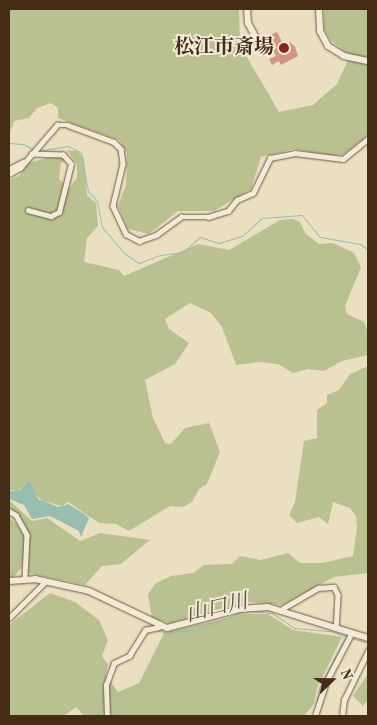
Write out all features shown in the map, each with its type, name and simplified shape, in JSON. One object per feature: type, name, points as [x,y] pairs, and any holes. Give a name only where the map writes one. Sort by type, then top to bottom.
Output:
[{"type":"main road","points":[[247,9],[248,23],[259,44]]},
{"type":"main road","points":[[319,9],[320,31],[328,46],[344,56],[368,61]]},
{"type":"main road","points":[[9,581],[25,578],[96,593],[159,627],[188,625],[249,608],[282,609],[336,628],[349,636],[368,638]]},
{"type":"street","points":[[9,174],[27,161],[50,130],[62,125],[118,145],[122,172],[114,206],[126,234],[139,241],[156,236],[181,216],[208,217],[228,210],[237,200],[253,193],[264,164],[270,158],[295,153],[343,160],[368,139]]},
{"type":"street","points":[[28,210],[57,214],[71,164],[64,155],[33,152]]},
{"type":"street","points":[[9,169],[27,161]]},
{"type":"street","points":[[9,512],[16,514],[27,535],[25,578]]},
{"type":"street","points":[[9,618],[46,581]]},
{"type":"street","points":[[282,609],[318,588],[334,587],[338,595],[336,628]]},
{"type":"street","points":[[106,716],[106,685],[114,664],[133,652],[145,630],[159,627]]},
{"type":"street","points":[[315,716],[326,680],[349,636]]},
{"type":"street","points":[[342,716],[344,700],[368,651]]},
{"type":"green space","points":[[9,9],[239,9],[240,39],[248,59],[279,112],[313,105],[337,84],[349,58],[350,55],[331,41],[324,29],[324,9],[368,9],[368,135],[344,154],[330,156],[294,149],[261,157],[251,189],[214,211],[178,211],[149,234],[128,229],[118,206],[126,185],[127,154],[119,140],[58,118],[58,108],[51,103],[37,108],[29,118],[14,121],[9,136]]},
{"type":"green space","points":[[67,150],[78,151],[84,159],[87,195],[96,203],[98,226],[87,238],[84,262],[119,270],[124,276],[198,244],[229,250],[280,220],[293,219],[300,222],[305,233],[319,244],[333,243],[354,253],[361,267],[345,306],[347,314],[364,322],[368,333],[368,355],[342,361],[324,371],[308,369],[293,373],[278,364],[260,362],[236,365],[222,327],[211,313],[190,303],[165,319],[169,329],[189,343],[175,364],[145,380],[153,418],[165,443],[171,444],[185,428],[209,423],[220,452],[207,484],[199,489],[192,502],[183,507],[170,506],[129,531],[116,524],[99,523],[68,502],[62,506],[43,501],[32,492],[29,480],[19,490],[9,490],[9,180],[19,176],[28,163],[58,155],[67,160],[61,163],[59,179],[69,188],[77,178],[77,164]]},
{"type":"green space","points":[[368,366],[368,573],[334,577],[282,605],[248,602],[170,623],[152,618],[148,594],[156,583],[171,576],[193,573],[204,565],[232,564],[240,556],[261,560],[288,553],[300,563],[322,563],[353,556],[357,528],[356,516],[350,508],[333,502],[328,524],[319,517],[297,523],[289,515],[295,502],[304,441],[317,438],[317,410],[327,403],[327,395],[339,390],[350,374]]},
{"type":"green space","points":[[9,500],[32,521],[47,518],[80,541],[100,533],[150,540],[121,564],[102,566],[85,585],[28,573],[28,530],[9,508]]},
{"type":"green space","points":[[9,517],[23,530],[25,539],[22,567],[14,577],[9,577]]},
{"type":"green space","points":[[50,593],[75,602],[99,620],[108,640],[102,656],[108,664],[106,675],[118,692],[139,683],[164,633],[244,614],[268,614],[293,630],[342,637],[317,688],[314,704],[304,716],[84,716],[76,707],[64,716],[9,716],[9,625]]},
{"type":"green space","points":[[368,674],[368,700],[363,706],[353,696]]},
{"type":"water","points":[[29,480],[38,499],[58,507],[68,504],[89,518],[81,537],[79,531],[50,516],[32,519],[24,505],[9,499],[9,491],[20,490]]},
{"type":"building","name":"松江市斎場","points":[[277,32],[284,46],[290,42],[295,47],[298,56],[281,65],[279,61],[272,65],[269,59],[276,56],[266,37]]},
{"type":"waterway","points":[[9,143],[23,144],[37,151],[67,146],[81,152],[88,191],[97,201],[102,227],[124,253],[139,263],[160,255],[183,252],[200,237],[219,243],[242,236],[262,218],[302,215],[320,237],[360,244],[368,250]]},
{"type":"waterway","name":"山口川","points":[[250,611],[272,613],[294,628],[331,631],[347,637]]},
{"type":"waterway","name":"山口川","points":[[157,630],[167,633],[198,629],[243,612]]},
{"type":"waterway","points":[[316,705],[319,688],[345,638]]},
{"type":"waterway","name":"山口川","points":[[351,638],[368,643]]},
{"type":"place","name":"松江市斎場","points":[[284,48]]}]
